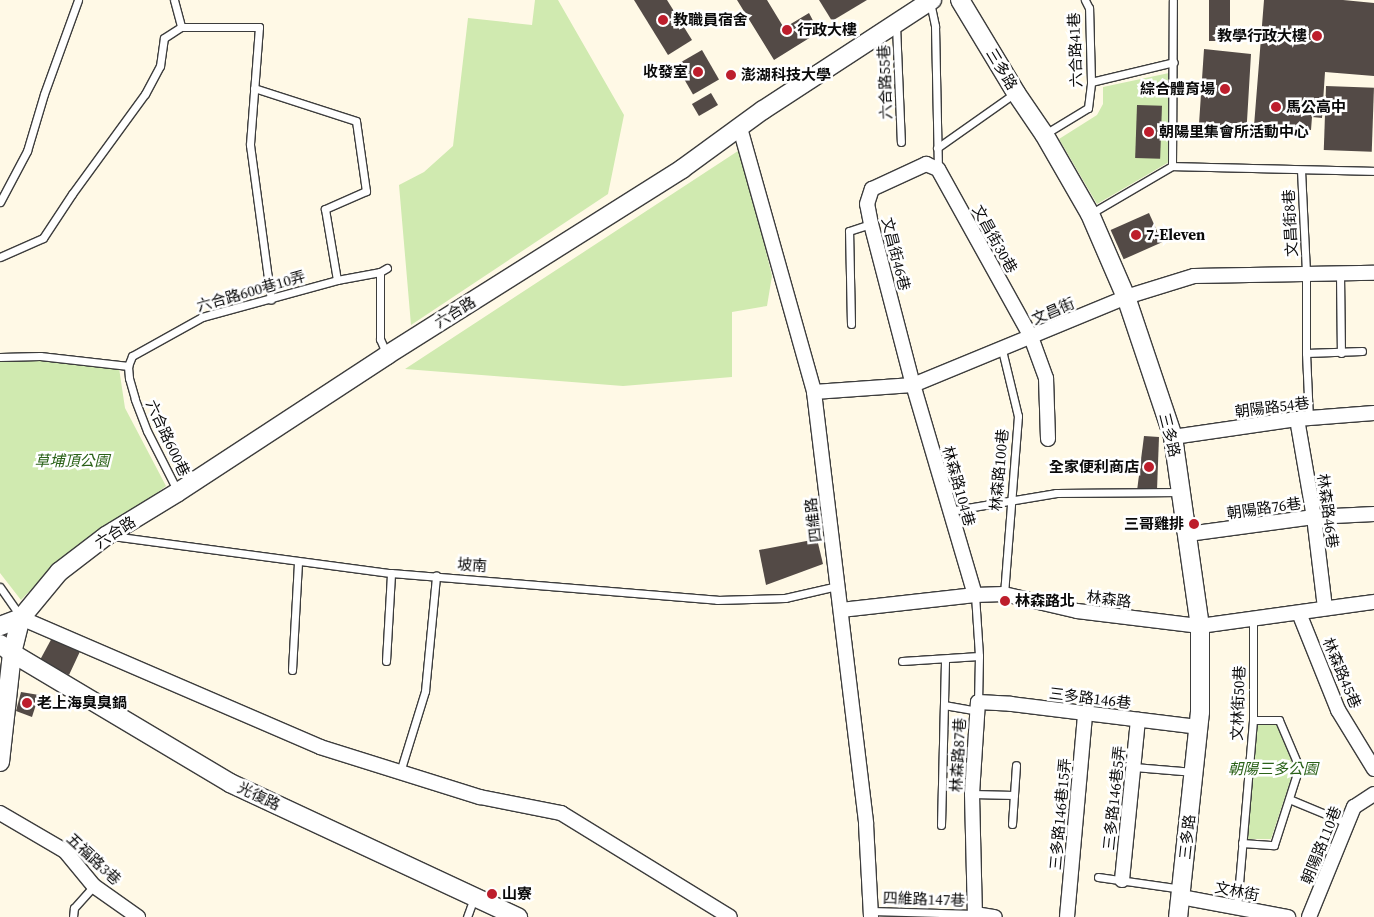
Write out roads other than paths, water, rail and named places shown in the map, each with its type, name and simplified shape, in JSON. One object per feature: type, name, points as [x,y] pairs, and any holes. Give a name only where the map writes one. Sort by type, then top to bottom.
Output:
[{"type":"street","name":"三多路","points":[[960,0],[1016,93],[1044,134],[1090,214],[1126,297],[1173,437],[1200,626],[1199,727],[1178,917]]},
{"type":"street","name":"六合路","points":[[0,762],[6,648],[21,618],[59,572],[106,536],[178,492],[387,355],[682,169],[896,22],[931,1]]},
{"type":"street","name":"四維路","points":[[740,128],[814,392],[866,824],[872,914]]},
{"type":"street","name":"文昌街46巷","points":[[913,385],[871,224],[868,204],[872,189],[932,166]]},
{"type":"street","name":"文昌街30巷","points":[[932,166],[1031,337],[1046,378],[1048,439]]},
{"type":"street","name":"文昌街","points":[[814,392],[913,385],[1002,350],[1126,297],[1194,276],[1374,273]]},
{"type":"street","name":"林森路104巷","points":[[913,385],[975,595]]},
{"type":"street","name":"朝陽路54巷","points":[[1173,437],[1303,419],[1374,413]]},
{"type":"street","name":"林森路46巷","points":[[1303,419],[1325,608]]},
{"type":"street","name":"朝陽路76巷","points":[[1188,534],[1314,518],[1374,514]]},
{"type":"street","name":"林森路","points":[[841,610],[975,595],[1004,594],[1077,611],[1200,626],[1374,602]]},
{"type":"street","name":"林森路45巷","points":[[1299,613],[1338,710],[1374,769]]},
{"type":"street","points":[[0,626],[21,618],[320,747],[480,797],[561,813],[730,917]]},
{"type":"street","name":"光復路","points":[[6,648],[230,783],[518,917]]},
{"type":"street","name":"三多路146巷","points":[[977,707],[1011,704],[1199,727]]},
{"type":"street","name":"林森路87巷","points":[[975,915],[972,794],[977,707]]},
{"type":"street","name":"三多路146巷15弄","points":[[1067,917],[1085,714]]},
{"type":"street","name":"三多路146巷5弄","points":[[1122,880],[1138,720]]},
{"type":"street","name":"朝陽路110巷","points":[[1310,917],[1354,806],[1374,794]]},
{"type":"street","name":"五福路3巷","points":[[0,813],[65,851],[94,886],[138,917]]},
{"type":"street","name":"文林街","points":[[1182,893],[1237,907],[1288,917]]},
{"type":"street","points":[[975,915],[995,917]]},
{"type":"lane","points":[[0,202],[27,151],[44,94],[78,0]]},
{"type":"lane","points":[[174,0],[181,27]]},
{"type":"lane","name":"六合路41巷","points":[[1044,134],[1088,108],[1091,82],[1088,8],[1085,0]]},
{"type":"lane","points":[[1172,166],[1173,0]]},
{"type":"lane","points":[[931,1],[935,26],[938,148],[932,166]]},
{"type":"lane","name":"六合路55巷","points":[[896,22],[901,142]]},
{"type":"lane","points":[[0,256],[43,238],[72,194],[145,94],[160,66],[164,38],[181,27],[259,26],[250,145],[271,300]]},
{"type":"lane","points":[[1091,82],[1174,62]]},
{"type":"lane","points":[[254,88],[356,121],[366,192],[325,209],[337,280]]},
{"type":"lane","points":[[938,148],[1016,93]]},
{"type":"lane","points":[[1090,214],[1172,166],[1374,171]]},
{"type":"lane","name":"文昌街8巷","points":[[1301,170],[1306,274]]},
{"type":"lane","points":[[850,324],[849,231],[871,224]]},
{"type":"lane","name":"六合路600巷10弄","points":[[128,366],[132,356],[202,317],[271,300],[337,280],[380,272],[388,268]]},
{"type":"lane","points":[[380,272],[380,339],[387,355]]},
{"type":"lane","points":[[1303,419],[1306,353],[1306,274]]},
{"type":"lane","points":[[1340,274],[1341,353]]},
{"type":"lane","name":"林森路100巷","points":[[1002,350],[1018,416],[1004,594]]},
{"type":"lane","points":[[1306,353],[1362,351]]},
{"type":"lane","points":[[0,357],[40,356],[128,366]]},
{"type":"lane","name":"六合路600巷","points":[[128,366],[129,378],[146,431],[178,492]]},
{"type":"lane","points":[[949,511],[1056,493],[1181,492]]},
{"type":"lane","name":"坡南","points":[[106,536],[391,573],[718,600],[785,598],[837,586]]},
{"type":"lane","points":[[292,670],[298,561]]},
{"type":"lane","points":[[386,661],[391,573]]},
{"type":"lane","points":[[400,772],[424,691],[436,576]]},
{"type":"lane","points":[[0,587],[21,618]]},
{"type":"lane","name":"林森路87巷","points":[[975,595],[979,656],[977,707]]},
{"type":"lane","name":"文林街50巷","points":[[1237,907],[1252,720],[1253,619]]},
{"type":"lane","points":[[902,661],[979,656]]},
{"type":"lane","points":[[941,825],[945,659]]},
{"type":"lane","points":[[944,706],[977,707]]},
{"type":"lane","points":[[1242,844],[1274,845],[1298,767],[1279,720],[1252,720]]},
{"type":"lane","points":[[1012,824],[1016,765]]},
{"type":"lane","points":[[1134,767],[1194,772]]},
{"type":"lane","points":[[972,794],[1014,795]]},
{"type":"lane","points":[[1289,799],[1347,823]]},
{"type":"lane","points":[[1098,877],[1122,880],[1182,893]]},
{"type":"lane","points":[[73,917],[74,908],[94,886]]},
{"type":"lane","points":[[467,917],[474,898]]},
{"type":"lane","name":"四維路147巷","points":[[872,914],[975,915]]},
{"type":"place","name":"教職員宿舍","points":[[663,20]]},
{"type":"place","name":"行政大樓","points":[[787,30]]},
{"type":"place","name":"教學行政大樓","points":[[1317,36]]},
{"type":"place","name":"收發室","points":[[698,72]]},
{"type":"place","name":"澎湖科技大學","points":[[731,75]]},
{"type":"place","name":"綜合體育場","points":[[1225,89]]},
{"type":"place","name":"馬公高中","points":[[1276,107]]},
{"type":"place","name":"朝陽里集會所活動中心","points":[[1149,132]]},
{"type":"place","name":"7-Eleven","points":[[1136,235]]},
{"type":"place","name":"全家便利商店","points":[[1149,467]]},
{"type":"place","name":"三哥雞排","points":[[1194,524]]},
{"type":"place","name":"林森路北","points":[[1005,601]]},
{"type":"place","name":"老上海臭臭鍋","points":[[27,703]]},
{"type":"place","name":"山寮","points":[[492,894]]},
{"type":"park label","name":"草埔頂公園","points":[[72,461]]},
{"type":"park label","name":"朝陽三多公園","points":[[1273,769]]}]
